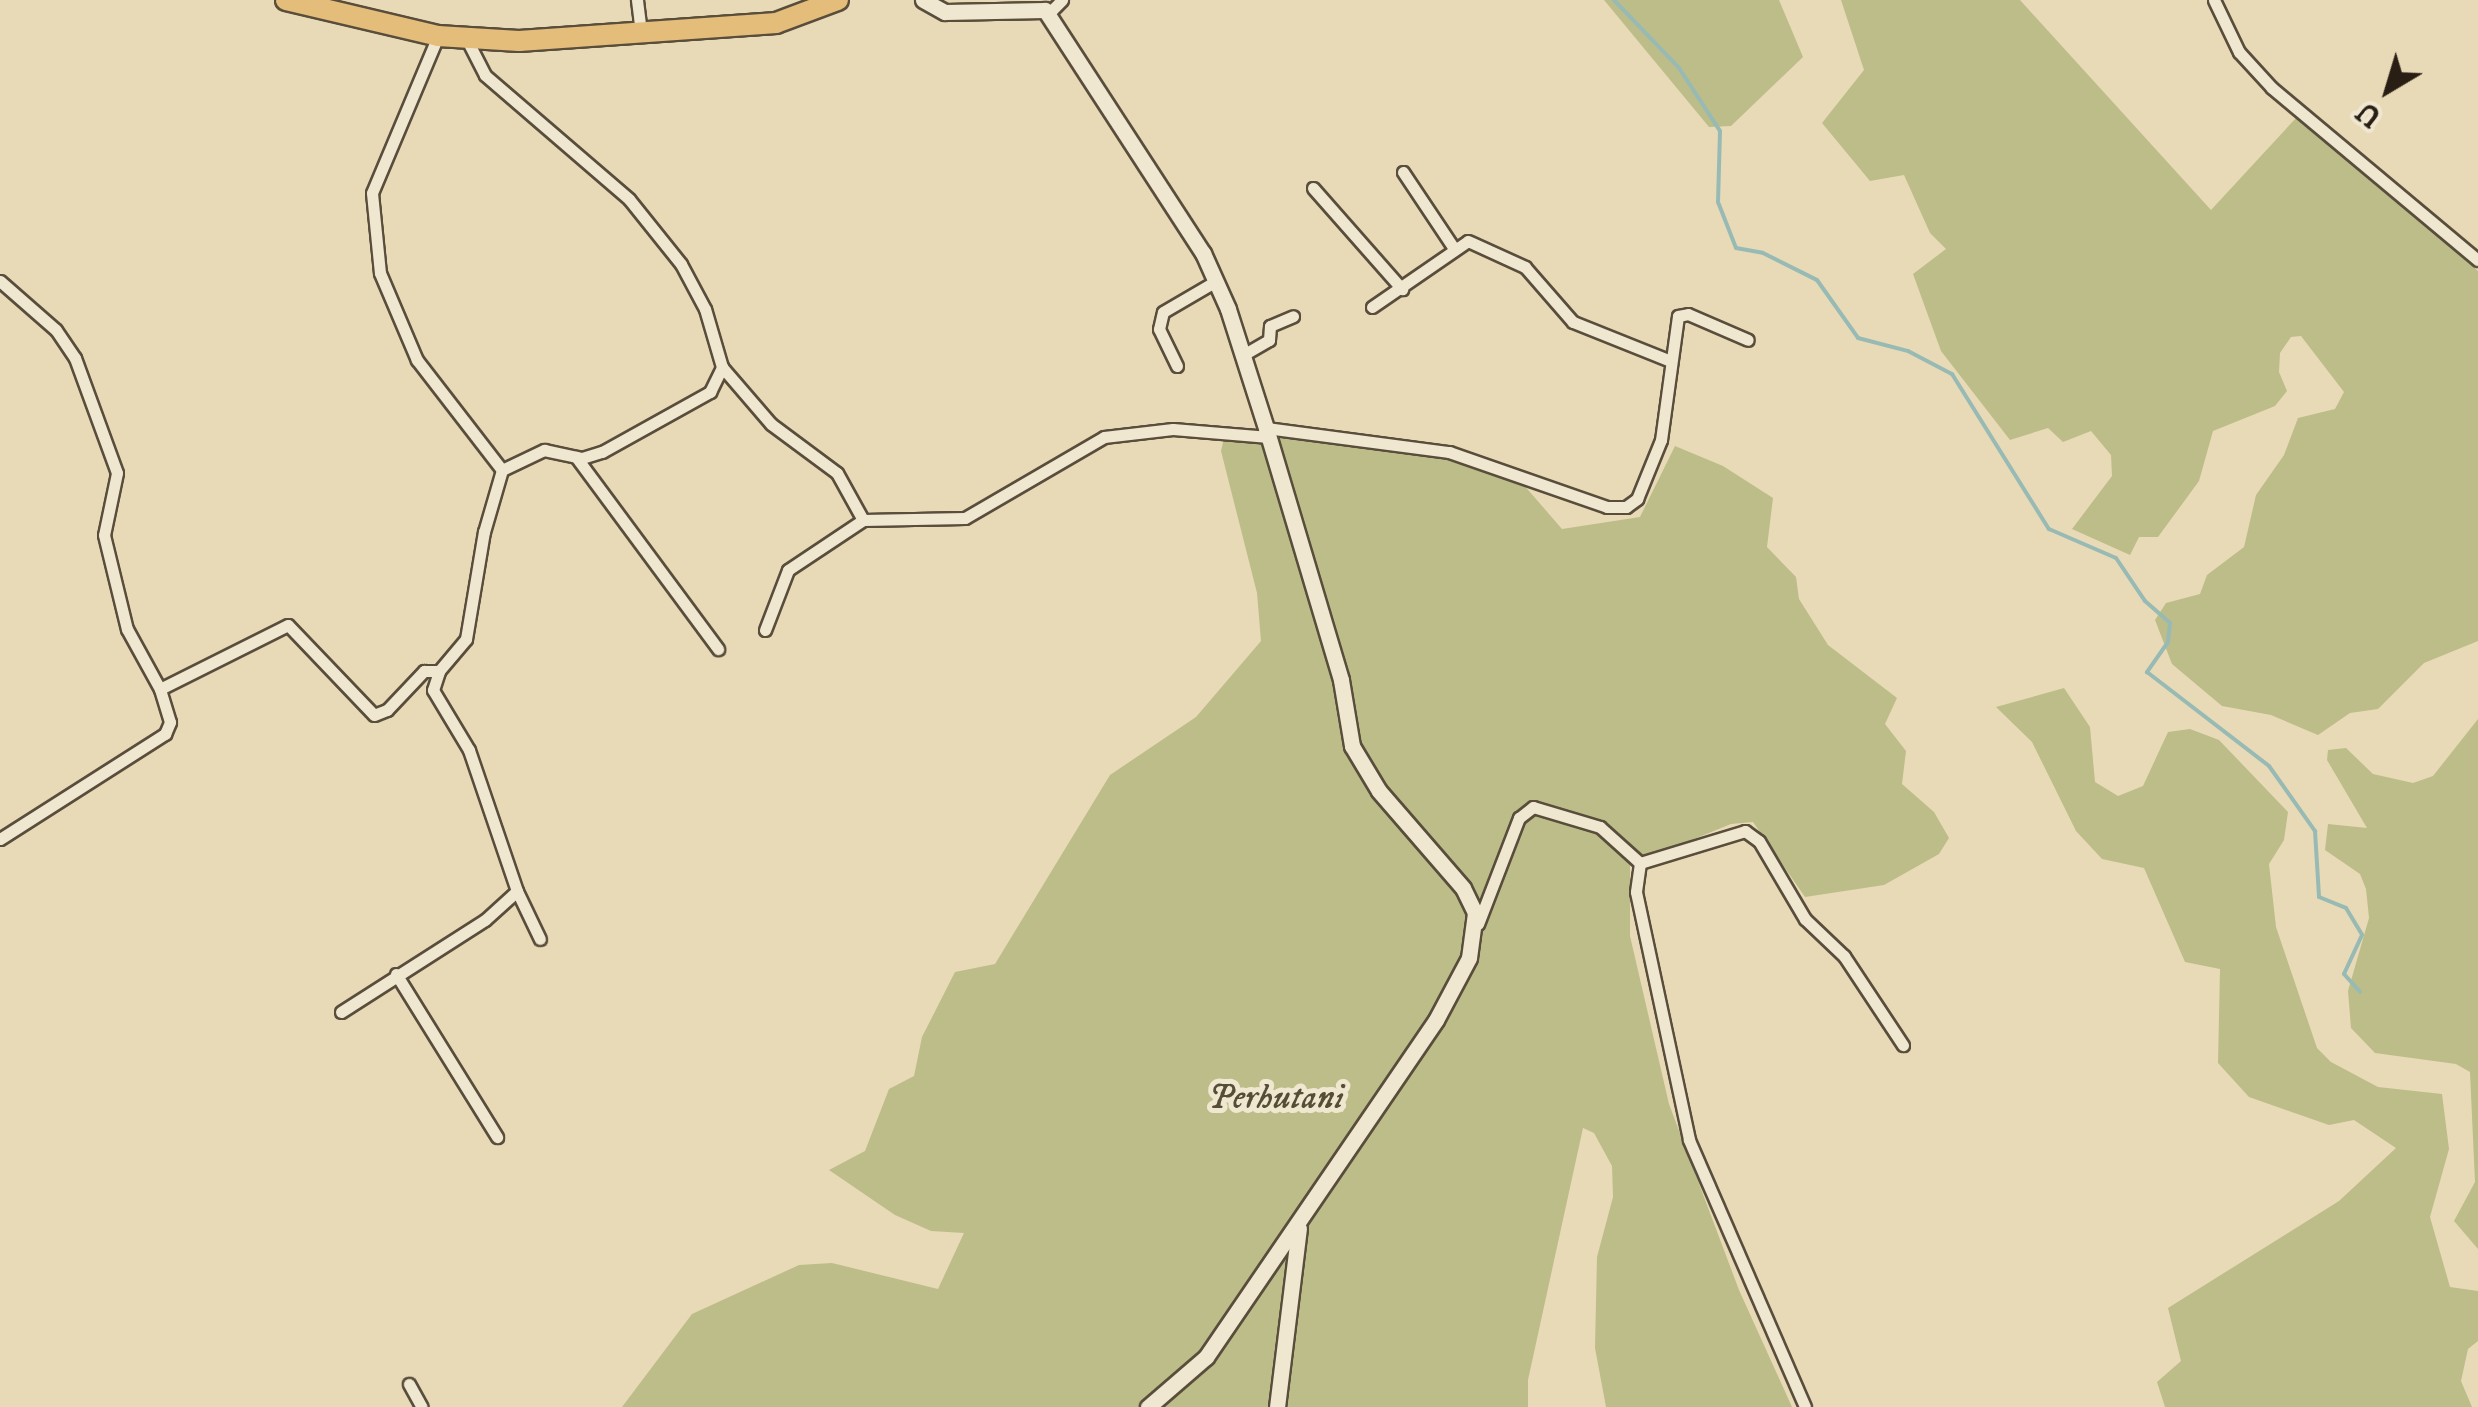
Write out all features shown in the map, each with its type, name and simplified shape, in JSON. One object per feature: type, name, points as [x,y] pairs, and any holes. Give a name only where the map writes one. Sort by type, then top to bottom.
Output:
[{"type":"highway","points":[[287,0],[468,40],[776,22],[838,0]]},
{"type":"street","points":[[636,0],[641,32]]},
{"type":"street","points":[[923,0],[945,12],[1038,7],[1048,14],[1216,281],[1268,432],[1341,680],[1352,746],[1379,791],[1463,888],[1476,931]]},
{"type":"street","points":[[1048,14],[1062,0]]},
{"type":"street","points":[[2214,0],[2239,52],[2272,88],[2478,260]]},
{"type":"street","points":[[438,36],[372,193],[380,273],[417,360],[502,470]]},
{"type":"street","points":[[468,40],[486,74],[629,198],[681,264],[705,309],[722,368],[771,424],[837,473],[862,520]]},
{"type":"street","points":[[1403,172],[1453,248]]},
{"type":"street","points":[[1313,188],[1402,289]]},
{"type":"street","points":[[1372,308],[1468,241],[1520,263],[1573,322],[1668,360]]},
{"type":"street","points":[[0,281],[66,342],[94,407],[116,474],[104,535],[127,629],[160,688],[170,722],[165,734],[0,839]]},
{"type":"street","points":[[1177,366],[1159,329],[1162,312],[1216,281]]},
{"type":"street","points":[[765,630],[788,570],[862,520],[965,518],[1094,439],[1172,430],[1268,432],[1449,452],[1607,508],[1626,507],[1637,499],[1662,440],[1668,360],[1683,313],[1748,340]]},
{"type":"street","points":[[1243,355],[1269,340],[1270,326],[1293,316]]},
{"type":"street","points":[[540,939],[517,891],[469,750],[436,698],[439,671],[466,639],[484,532],[502,470],[544,450],[576,457],[602,452],[710,392],[722,368]]},
{"type":"street","points":[[576,457],[718,649]]},
{"type":"street","points":[[160,688],[288,625],[374,715],[387,710],[424,671],[439,671]]},
{"type":"street","points":[[1148,1407],[1206,1357],[1300,1222],[1316,1189],[1436,1020],[1476,931],[1519,818],[1532,807],[1600,827],[1640,863]]},
{"type":"street","points":[[1640,863],[1734,832],[1752,834],[1805,919],[1844,956],[1903,1046]]},
{"type":"street","points":[[1640,863],[1636,892],[1689,1140],[1805,1407]]},
{"type":"street","points":[[340,1012],[485,920],[517,891]]},
{"type":"street","points":[[396,974],[497,1137]]},
{"type":"street","points":[[1277,1407],[1300,1222]]},
{"type":"street","points":[[409,1384],[422,1407]]},
{"type":"green space","points":[[1604,0],[1779,0],[1803,57],[1731,126],[1709,127]]},
{"type":"green space","points":[[1841,0],[2020,0],[2211,210],[2296,118],[2478,271],[2478,641],[2424,663],[2378,709],[2350,713],[2318,735],[2271,715],[2222,706],[2172,664],[2155,620],[2166,603],[2200,594],[2207,575],[2244,547],[2256,495],[2284,455],[2298,418],[2335,409],[2344,392],[2301,336],[2291,337],[2280,353],[2279,372],[2287,391],[2275,406],[2213,431],[2199,481],[2158,537],[2139,537],[2130,555],[2072,529],[2112,476],[2111,455],[2091,431],[2063,442],[2048,428],[2010,440],[1941,351],[1913,274],[1946,249],[1930,233],[1904,175],[1870,181],[1822,123],[1864,70]]},
{"type":"green space","name":"Perhutani","points":[[1298,437],[1427,454],[1523,484],[1562,529],[1640,517],[1675,446],[1723,466],[1773,498],[1767,547],[1796,577],[1799,599],[1828,645],[1897,698],[1885,724],[1906,751],[1902,784],[1934,812],[1949,838],[1939,854],[1884,885],[1805,897],[1753,822],[1731,824],[1630,865],[1630,936],[1669,1104],[1739,1290],[1792,1407],[1606,1407],[1595,1348],[1597,1257],[1613,1197],[1612,1166],[1594,1133],[1583,1128],[1528,1380],[1528,1407],[622,1407],[692,1314],[799,1265],[832,1263],[938,1289],[964,1233],[931,1231],[895,1215],[829,1170],[865,1151],[889,1089],[914,1076],[922,1037],[955,972],[995,964],[1110,775],[1196,717],[1261,641],[1257,593],[1221,451],[1224,438]]},
{"type":"green space","points":[[2064,688],[2090,727],[2095,782],[2118,796],[2143,786],[2168,732],[2190,729],[2219,740],[2288,812],[2284,840],[2269,864],[2276,927],[2317,1048],[2331,1062],[2378,1087],[2442,1094],[2449,1149],[2430,1217],[2450,1287],[2478,1291],[2478,1341],[2468,1349],[2461,1381],[2472,1407],[2165,1407],[2157,1382],[2181,1361],[2168,1308],[2339,1201],[2396,1148],[2354,1120],[2329,1125],[2249,1097],[2218,1063],[2220,969],[2185,962],[2144,868],[2102,859],[2076,831],[2032,742],[1996,707]]},
{"type":"green space","points":[[2478,719],[2478,1249],[2454,1221],[2475,1182],[2470,1072],[2456,1064],[2375,1053],[2351,1028],[2348,991],[2369,918],[2366,889],[2360,874],[2325,850],[2328,824],[2367,828],[2327,760],[2328,750],[2346,748],[2373,774],[2413,783],[2433,776]]},
{"type":"waterway","points":[[1614,0],[1679,68],[1720,131],[1718,202],[1736,248],[1763,253],[1817,280],[1858,338],[1908,351],[1952,374],[2049,529],[2116,558],[2145,601],[2170,623],[2168,642],[2147,672],[2269,766],[2315,831],[2319,897],[2346,908],[2362,935],[2344,974],[2360,992]]}]
